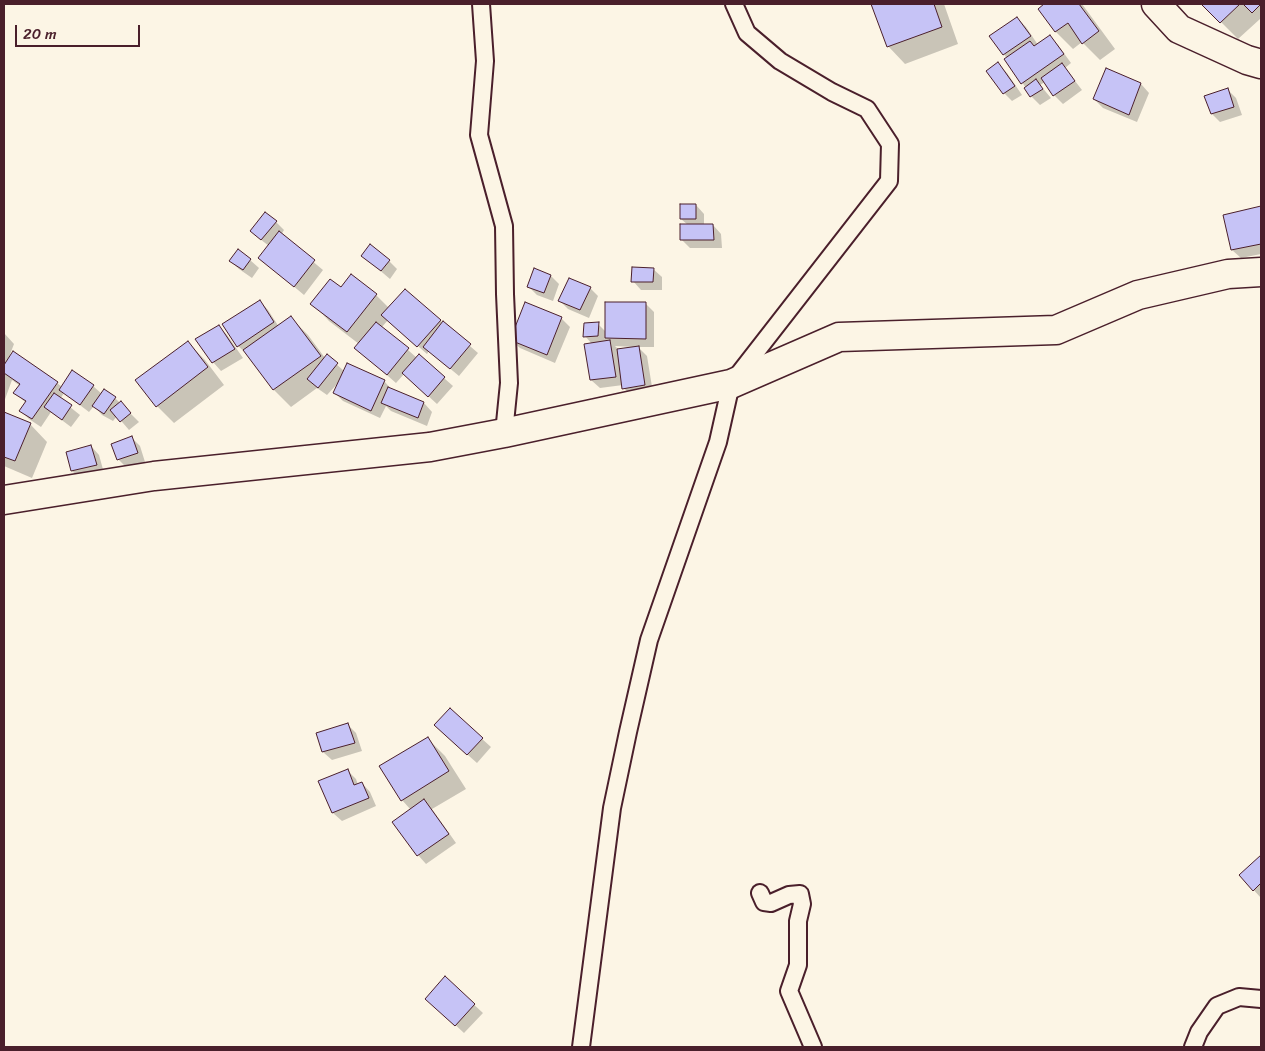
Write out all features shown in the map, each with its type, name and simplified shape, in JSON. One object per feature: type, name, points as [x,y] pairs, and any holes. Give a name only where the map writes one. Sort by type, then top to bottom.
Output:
[{"type":"street","points":[[1156,4],[1179,29],[1247,60],[1261,64]]},
{"type":"street","points":[[4,500],[154,476],[430,447],[731,384],[839,337],[1056,330],[1138,295],[1228,274],[1261,272]]},
{"type":"lane","points":[[481,4],[484,61],[479,135],[504,226],[508,383],[504,433]]},
{"type":"lane","points":[[581,1047],[612,808],[628,732],[649,640],[718,442],[731,384],[890,181],[890,144],[867,109],[832,92],[780,62],[747,33],[734,4]]},
{"type":"lane","points":[[760,893],[764,902],[771,903],[789,895],[800,894],[802,904],[798,921],[798,965],[789,991],[813,1047]]},
{"type":"lane","points":[[1193,1047],[1199,1032],[1217,1006],[1239,997],[1261,999]]},
{"type":"building","points":[[871,4],[934,4],[942,27],[887,47]]},
{"type":"building","points":[[1044,4],[1079,4],[1099,31],[1082,44],[1068,23],[1055,32],[1038,9]]},
{"type":"building","points":[[1201,4],[1240,4],[1220,23]]},
{"type":"building","points":[[1261,4],[1252,13],[1244,5]]},
{"type":"building","points":[[1017,17],[1031,36],[1003,55],[989,36]]},
{"type":"building","points":[[1050,35],[1064,54],[1021,84],[1004,59],[1030,41],[1034,46]]},
{"type":"building","points":[[998,62],[1015,86],[1003,94],[986,71]]},
{"type":"building","points":[[1062,63],[1075,81],[1053,96],[1041,78]]},
{"type":"building","points":[[1106,68],[1141,83],[1129,115],[1093,99]]},
{"type":"building","points":[[1036,79],[1043,89],[1030,97],[1024,88]]},
{"type":"building","points":[[1228,88],[1234,107],[1211,114],[1204,96]]},
{"type":"building","points":[[680,204],[696,204],[696,219],[680,219]]},
{"type":"building","points":[[1261,206],[1261,244],[1231,250],[1223,215]]},
{"type":"building","points":[[265,212],[277,221],[261,240],[250,231]]},
{"type":"building","points":[[680,224],[713,224],[714,240],[680,240]]},
{"type":"building","points":[[279,231],[315,260],[294,287],[258,258]]},
{"type":"building","points":[[370,244],[390,260],[381,271],[361,256]]},
{"type":"building","points":[[238,249],[251,259],[243,270],[229,261]]},
{"type":"building","points":[[632,267],[654,268],[653,282],[631,282]]},
{"type":"building","points":[[534,268],[551,275],[544,293],[527,287]]},
{"type":"building","points":[[351,274],[377,294],[347,332],[310,304],[330,279],[341,287]]},
{"type":"building","points":[[569,278],[591,287],[580,310],[558,301]]},
{"type":"building","points":[[405,289],[441,320],[417,347],[381,315]]},
{"type":"building","points":[[260,300],[274,322],[237,347],[222,324]]},
{"type":"building","points":[[525,302],[562,317],[547,355],[510,340]]},
{"type":"building","points":[[605,302],[646,302],[646,339],[605,338]]},
{"type":"building","points":[[291,316],[321,356],[273,390],[243,350]]},
{"type":"building","points":[[443,321],[471,344],[450,369],[423,347]]},
{"type":"building","points":[[376,322],[409,348],[387,375],[354,348]]},
{"type":"building","points":[[599,322],[598,336],[583,337],[584,323]]},
{"type":"building","points":[[219,325],[235,349],[212,363],[195,339]]},
{"type":"building","points":[[610,340],[616,377],[590,380],[584,344]]},
{"type":"building","points":[[188,341],[208,367],[156,407],[135,380]]},
{"type":"building","points":[[639,346],[645,385],[622,389],[617,349]]},
{"type":"building","points":[[13,351],[58,382],[32,419],[19,411],[26,401],[13,393],[20,384],[4,373],[4,365]]},
{"type":"building","points":[[327,354],[338,363],[318,388],[307,379]]},
{"type":"building","points":[[419,354],[445,377],[428,397],[402,373]]},
{"type":"building","points":[[347,363],[385,380],[371,411],[333,393]]},
{"type":"building","points":[[72,370],[94,385],[80,405],[59,390]]},
{"type":"building","points":[[388,387],[424,402],[418,418],[381,403]]},
{"type":"building","points":[[104,389],[116,397],[104,414],[92,406]]},
{"type":"building","points":[[54,393],[72,405],[62,420],[44,407]]},
{"type":"building","points":[[121,401],[131,413],[120,422],[110,410]]},
{"type":"building","points":[[4,412],[31,423],[15,461],[4,457]]},
{"type":"building","points":[[132,436],[138,453],[117,460],[111,444]]},
{"type":"building","points":[[91,445],[97,465],[71,471],[66,452]]},
{"type":"building","points":[[450,708],[483,738],[467,755],[434,725]]},
{"type":"building","points":[[348,723],[355,743],[322,752],[316,733]]},
{"type":"building","points":[[428,737],[449,771],[401,801],[379,766]]},
{"type":"building","points":[[348,769],[354,785],[362,782],[369,798],[332,813],[318,781]]},
{"type":"building","points":[[424,799],[449,834],[417,856],[392,822]]},
{"type":"building","points":[[1261,855],[1261,883],[1253,891],[1239,875]]},
{"type":"building","points":[[445,976],[475,1004],[455,1026],[425,999]]}]
